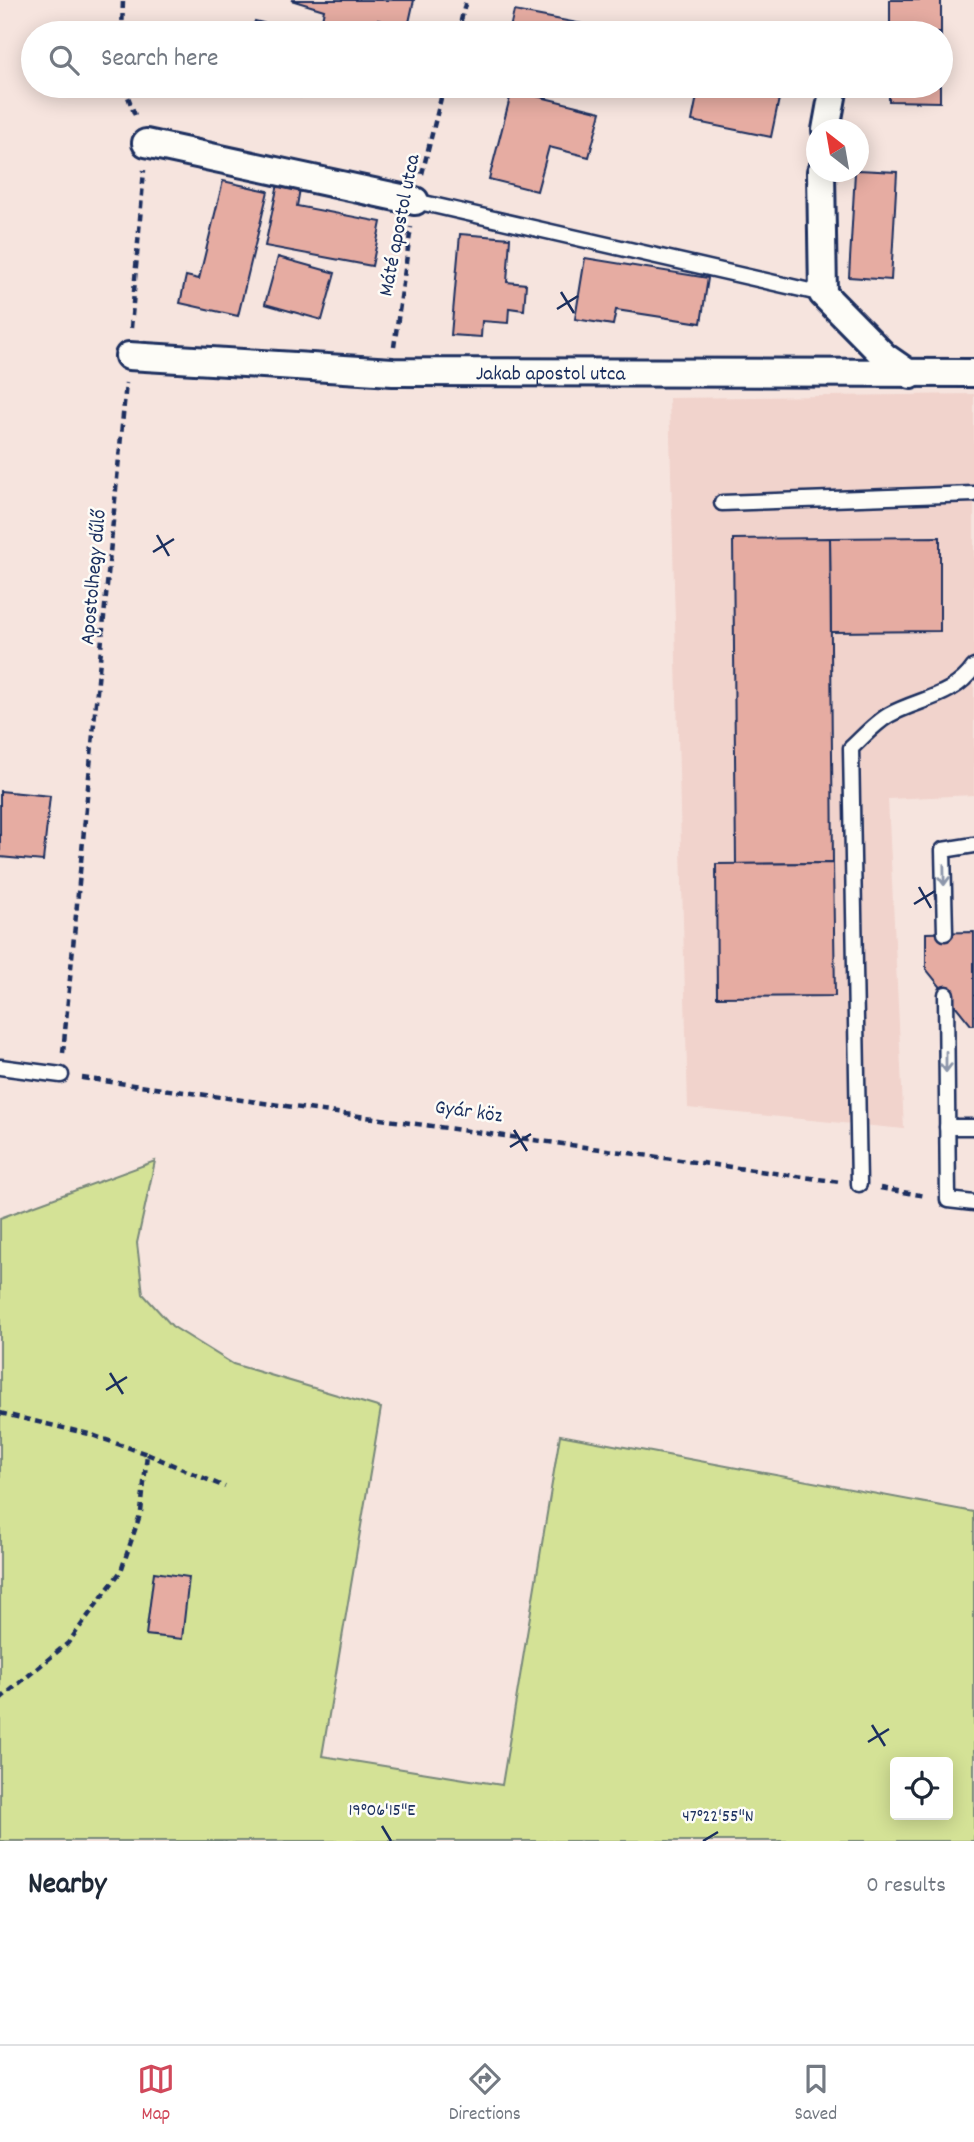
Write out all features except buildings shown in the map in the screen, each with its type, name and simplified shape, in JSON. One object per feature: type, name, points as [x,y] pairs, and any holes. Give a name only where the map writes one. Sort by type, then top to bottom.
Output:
[{"type":"street","points":[[828,119],[832,98]]},
{"type":"street","points":[[146,143],[415,201]]},
{"type":"street","points":[[821,182],[823,294],[886,356],[911,375]]},
{"type":"street","name":"Jakab apostol utca","points":[[128,356],[393,372],[911,375],[974,373]]},
{"type":"lane","points":[[415,201],[823,294]]},
{"type":"lane","points":[[722,503],[974,494]]},
{"type":"lane","points":[[859,1184],[851,747],[888,716],[936,698],[967,679],[974,667]]},
{"type":"lane","points":[[945,933],[943,850],[974,845]]},
{"type":"lane","points":[[946,994],[948,1199],[974,1203]]},
{"type":"lane","points":[[0,1067],[61,1075]]},
{"type":"lane","points":[[947,1127],[974,1127]]},
{"type":"path","points":[[122,21],[123,0]]},
{"type":"path","points":[[461,21],[466,0]]},
{"type":"path","name":"Apostolhegy dűlő","points":[[61,1075],[146,143],[129,98]]},
{"type":"path","name":"Máté apostol utca","points":[[393,372],[395,329],[415,201],[441,98]]},
{"type":"path","name":"Gyár köz","points":[[61,1075],[859,1184],[948,1199]]},
{"type":"path","points":[[0,1413],[89,1434],[225,1487]]},
{"type":"path","points":[[0,1699],[68,1643],[121,1571],[141,1512],[146,1454]]},
{"type":"shaded area","points":[[974,394],[974,795],[888,799],[904,1129],[688,1108],[669,398]]},
{"type":"green space","points":[[155,1161],[137,1243],[143,1294],[172,1326],[233,1364],[381,1408],[322,1756],[502,1785],[560,1435],[974,1512],[974,1841],[0,1841],[0,1218]]}]
